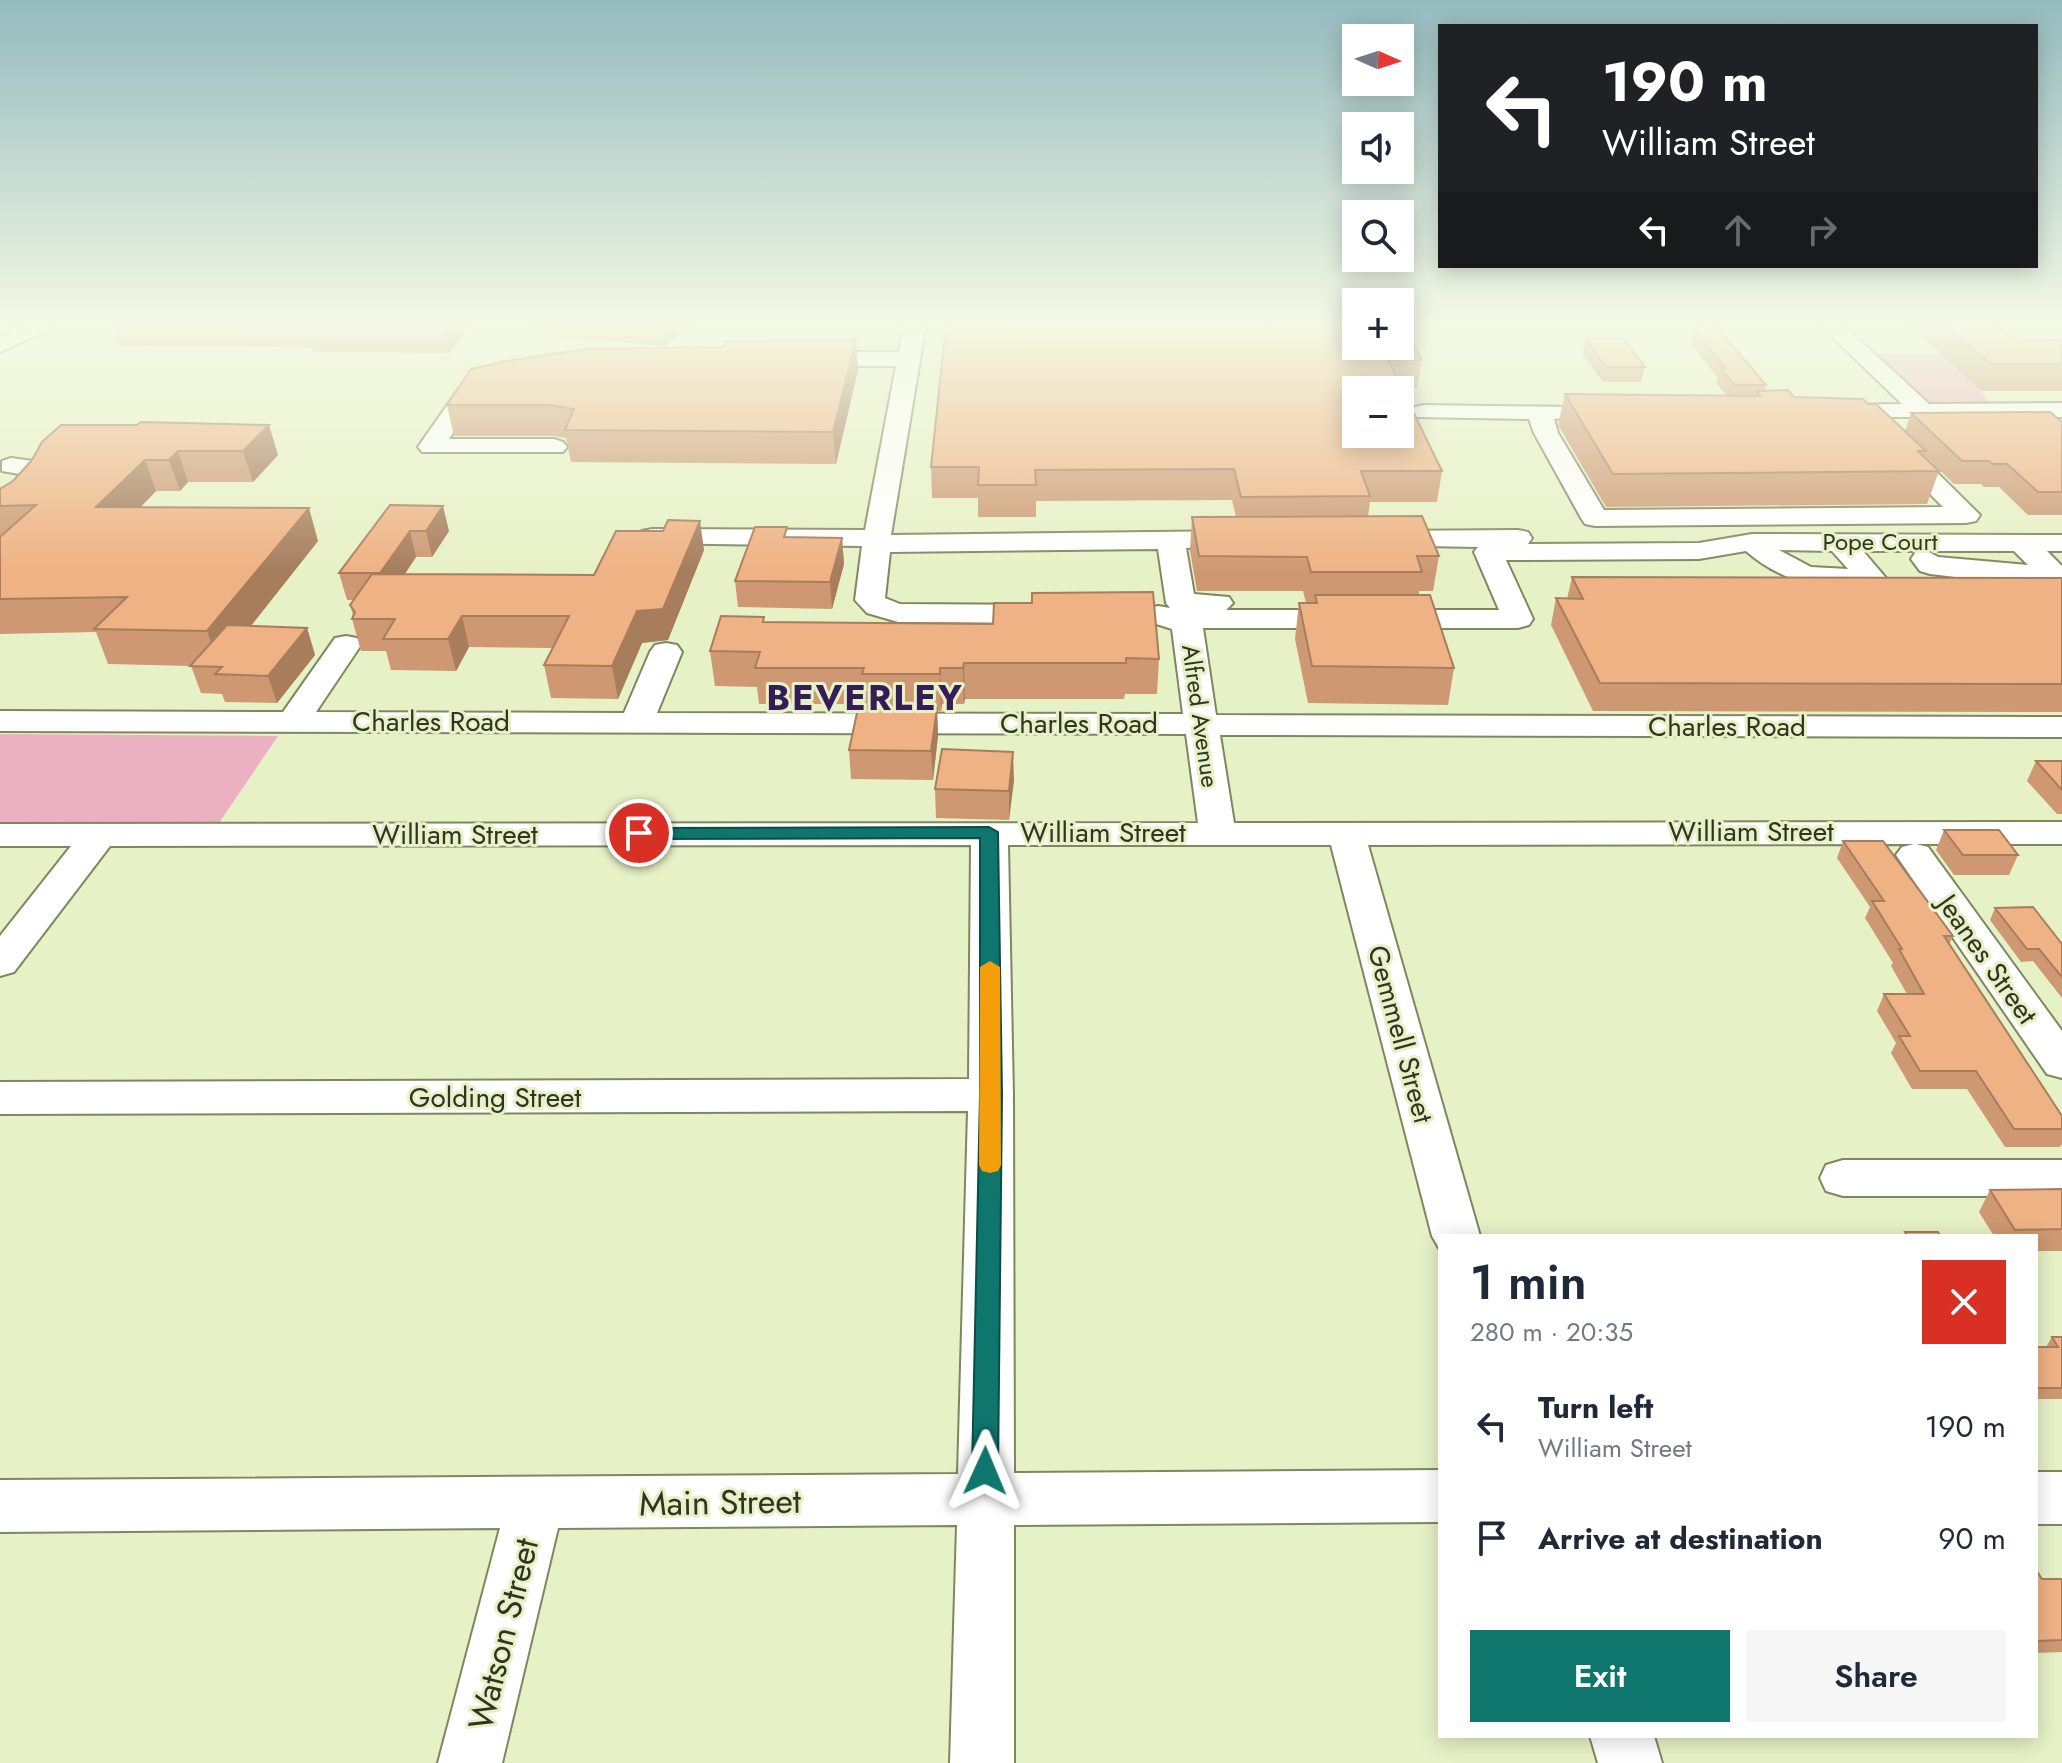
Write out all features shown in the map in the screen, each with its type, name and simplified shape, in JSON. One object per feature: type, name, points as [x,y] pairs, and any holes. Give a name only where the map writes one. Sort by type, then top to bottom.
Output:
[{"type":"street","points":[[458,406],[431,447],[554,447]]},
{"type":"street","points":[[901,406],[870,600],[878,607],[898,613],[1072,614]]},
{"type":"street","points":[[1918,406],[1924,412]]},
{"type":"street","points":[[1815,412],[2062,410]]},
{"type":"street","points":[[1424,412],[1585,412]]},
{"type":"street","points":[[1539,412],[1546,433],[1595,518],[1966,515],[1861,412]]},
{"type":"street","points":[[0,495],[18,477],[5,465]]},
{"type":"street","points":[[0,515],[30,489],[38,474],[32,467],[5,465]]},
{"type":"street","points":[[650,537],[877,541],[1264,539]]},
{"type":"street","points":[[1357,539],[1641,537],[1699,551],[1715,576]]},
{"type":"street","points":[[1171,540],[1181,603],[1469,604]]},
{"type":"street","points":[[1752,542],[1770,559],[1807,578],[1871,578],[1840,542]]},
{"type":"street","name":"Pope Court","points":[[1699,551],[1752,542],[2062,543]]},
{"type":"street","points":[[1911,542],[1930,565],[1989,572],[2054,574],[2022,543]]},
{"type":"street","points":[[1179,619],[1518,619],[1488,552],[1699,551]]},
{"type":"street","name":"Alfred Avenue","points":[[1136,615],[1167,615],[1187,626],[1217,832]]},
{"type":"street","points":[[293,721],[346,645]]},
{"type":"street","points":[[637,721],[666,652]]},
{"type":"street","name":"Charles Road","points":[[0,721],[2062,727]]},
{"type":"street","points":[[982,1763],[991,1095],[989,832]]},
{"type":"street","name":"Gemmell Street","points":[[1346,832],[1455,1234]]},
{"type":"street","name":"William Street","points":[[0,835],[2062,833]]},
{"type":"street","points":[[0,963],[99,835]]},
{"type":"street","name":"Jeanes Street","points":[[1915,855],[2062,1063]]},
{"type":"street","name":"Golding Street","points":[[0,1098],[991,1095]]},
{"type":"street","points":[[1843,1178],[2062,1178]]},
{"type":"street","name":"Main Street","points":[[0,1506],[1438,1496]]},
{"type":"street","points":[[2038,1498],[2062,1498]]},
{"type":"street","name":"Watson Street","points":[[470,1763],[535,1504]]},
{"type":"street","points":[[1623,1738],[1630,1763]]},
{"type":"shaded area","points":[[0,734],[278,736],[219,823],[0,824]]},
{"type":"building","points":[[556,406],[839,406],[833,432],[565,430],[574,409]]},
{"type":"building","points":[[937,406],[1342,406],[1342,448],[1414,448],[1414,413],[1442,471],[1361,471],[1370,496],[1241,497],[1234,469],[1035,470],[1036,485],[978,485],[979,467],[931,467]]},
{"type":"building","points":[[1572,406],[1878,406],[1926,451],[1918,451],[1939,471],[1613,474]]},
{"type":"building","points":[[2050,412],[2062,422],[2062,492],[2038,492],[2007,464],[1962,461],[1911,413]]},
{"type":"building","points":[[141,422],[269,425],[243,451],[178,451],[169,460],[145,460],[96,507],[309,508],[207,631],[94,629],[127,597],[0,599],[0,537],[36,505],[0,506],[0,489],[13,481],[32,460],[42,442],[61,425],[137,425]]},
{"type":"building","points":[[390,505],[443,506],[426,531],[410,531],[380,573],[339,573]]},
{"type":"building","points":[[1422,516],[1439,556],[1417,556],[1422,572],[1311,572],[1307,557],[1199,556],[1192,517]]},
{"type":"building","points":[[668,520],[700,521],[663,609],[637,611],[612,666],[544,665],[569,616],[462,616],[448,639],[383,639],[395,619],[352,619],[355,612],[350,605],[372,574],[594,575],[616,531],[663,531]]},
{"type":"building","points":[[755,527],[787,527],[784,537],[842,538],[830,582],[735,581]]},
{"type":"building","points":[[1572,577],[2062,578],[2062,684],[1600,683],[1556,598],[1583,599]]},
{"type":"building","points":[[1153,592],[1159,659],[1126,658],[1126,663],[964,663],[963,668],[940,668],[940,674],[862,674],[864,668],[755,668],[760,652],[710,651],[721,616],[764,617],[763,622],[993,624],[994,603],[1032,603],[1032,593]]},
{"type":"building","points":[[1315,595],[1430,595],[1454,668],[1312,666],[1299,603],[1317,603]]},
{"type":"building","points":[[227,625],[307,628],[268,676],[215,674],[222,667],[190,666]]},
{"type":"building","points":[[858,708],[937,708],[931,751],[849,750]]},
{"type":"building","points":[[942,749],[1013,752],[1009,791],[935,789]]},
{"type":"building","points":[[2036,761],[2062,761],[2062,790]]},
{"type":"building","points":[[1944,830],[1999,830],[2018,855],[1963,855]]},
{"type":"building","points":[[1843,841],[1883,841],[1953,936],[1944,936],[2062,1116],[2062,1129],[2014,1129],[1976,1071],[1920,1071],[1899,1036],[1910,1036],[1884,994],[1924,994],[1899,949],[1902,949],[1872,901],[1884,901]]},
{"type":"building","points":[[2033,907],[2062,944],[2062,977],[2039,949],[2027,949],[1995,908]]},
{"type":"building","points":[[2062,1189],[2062,1229],[2015,1230],[1990,1190]]},
{"type":"building","points":[[1905,1232],[1939,1234],[1906,1234]]},
{"type":"building","points":[[2052,1337],[2062,1337],[2062,1388],[2038,1388],[2038,1347],[2058,1347]]},
{"type":"building","points":[[2038,1573],[2042,1579],[2062,1579],[2062,1640],[2038,1641]]},
{"type":"slow traffic","points":[[990,967],[990,1165]]},
{"type":"district","name":"BEVERLEY","points":[[865,697]]},
{"type":"route","points":[[639,833],[989,832],[991,1095],[985,1471]]}]
